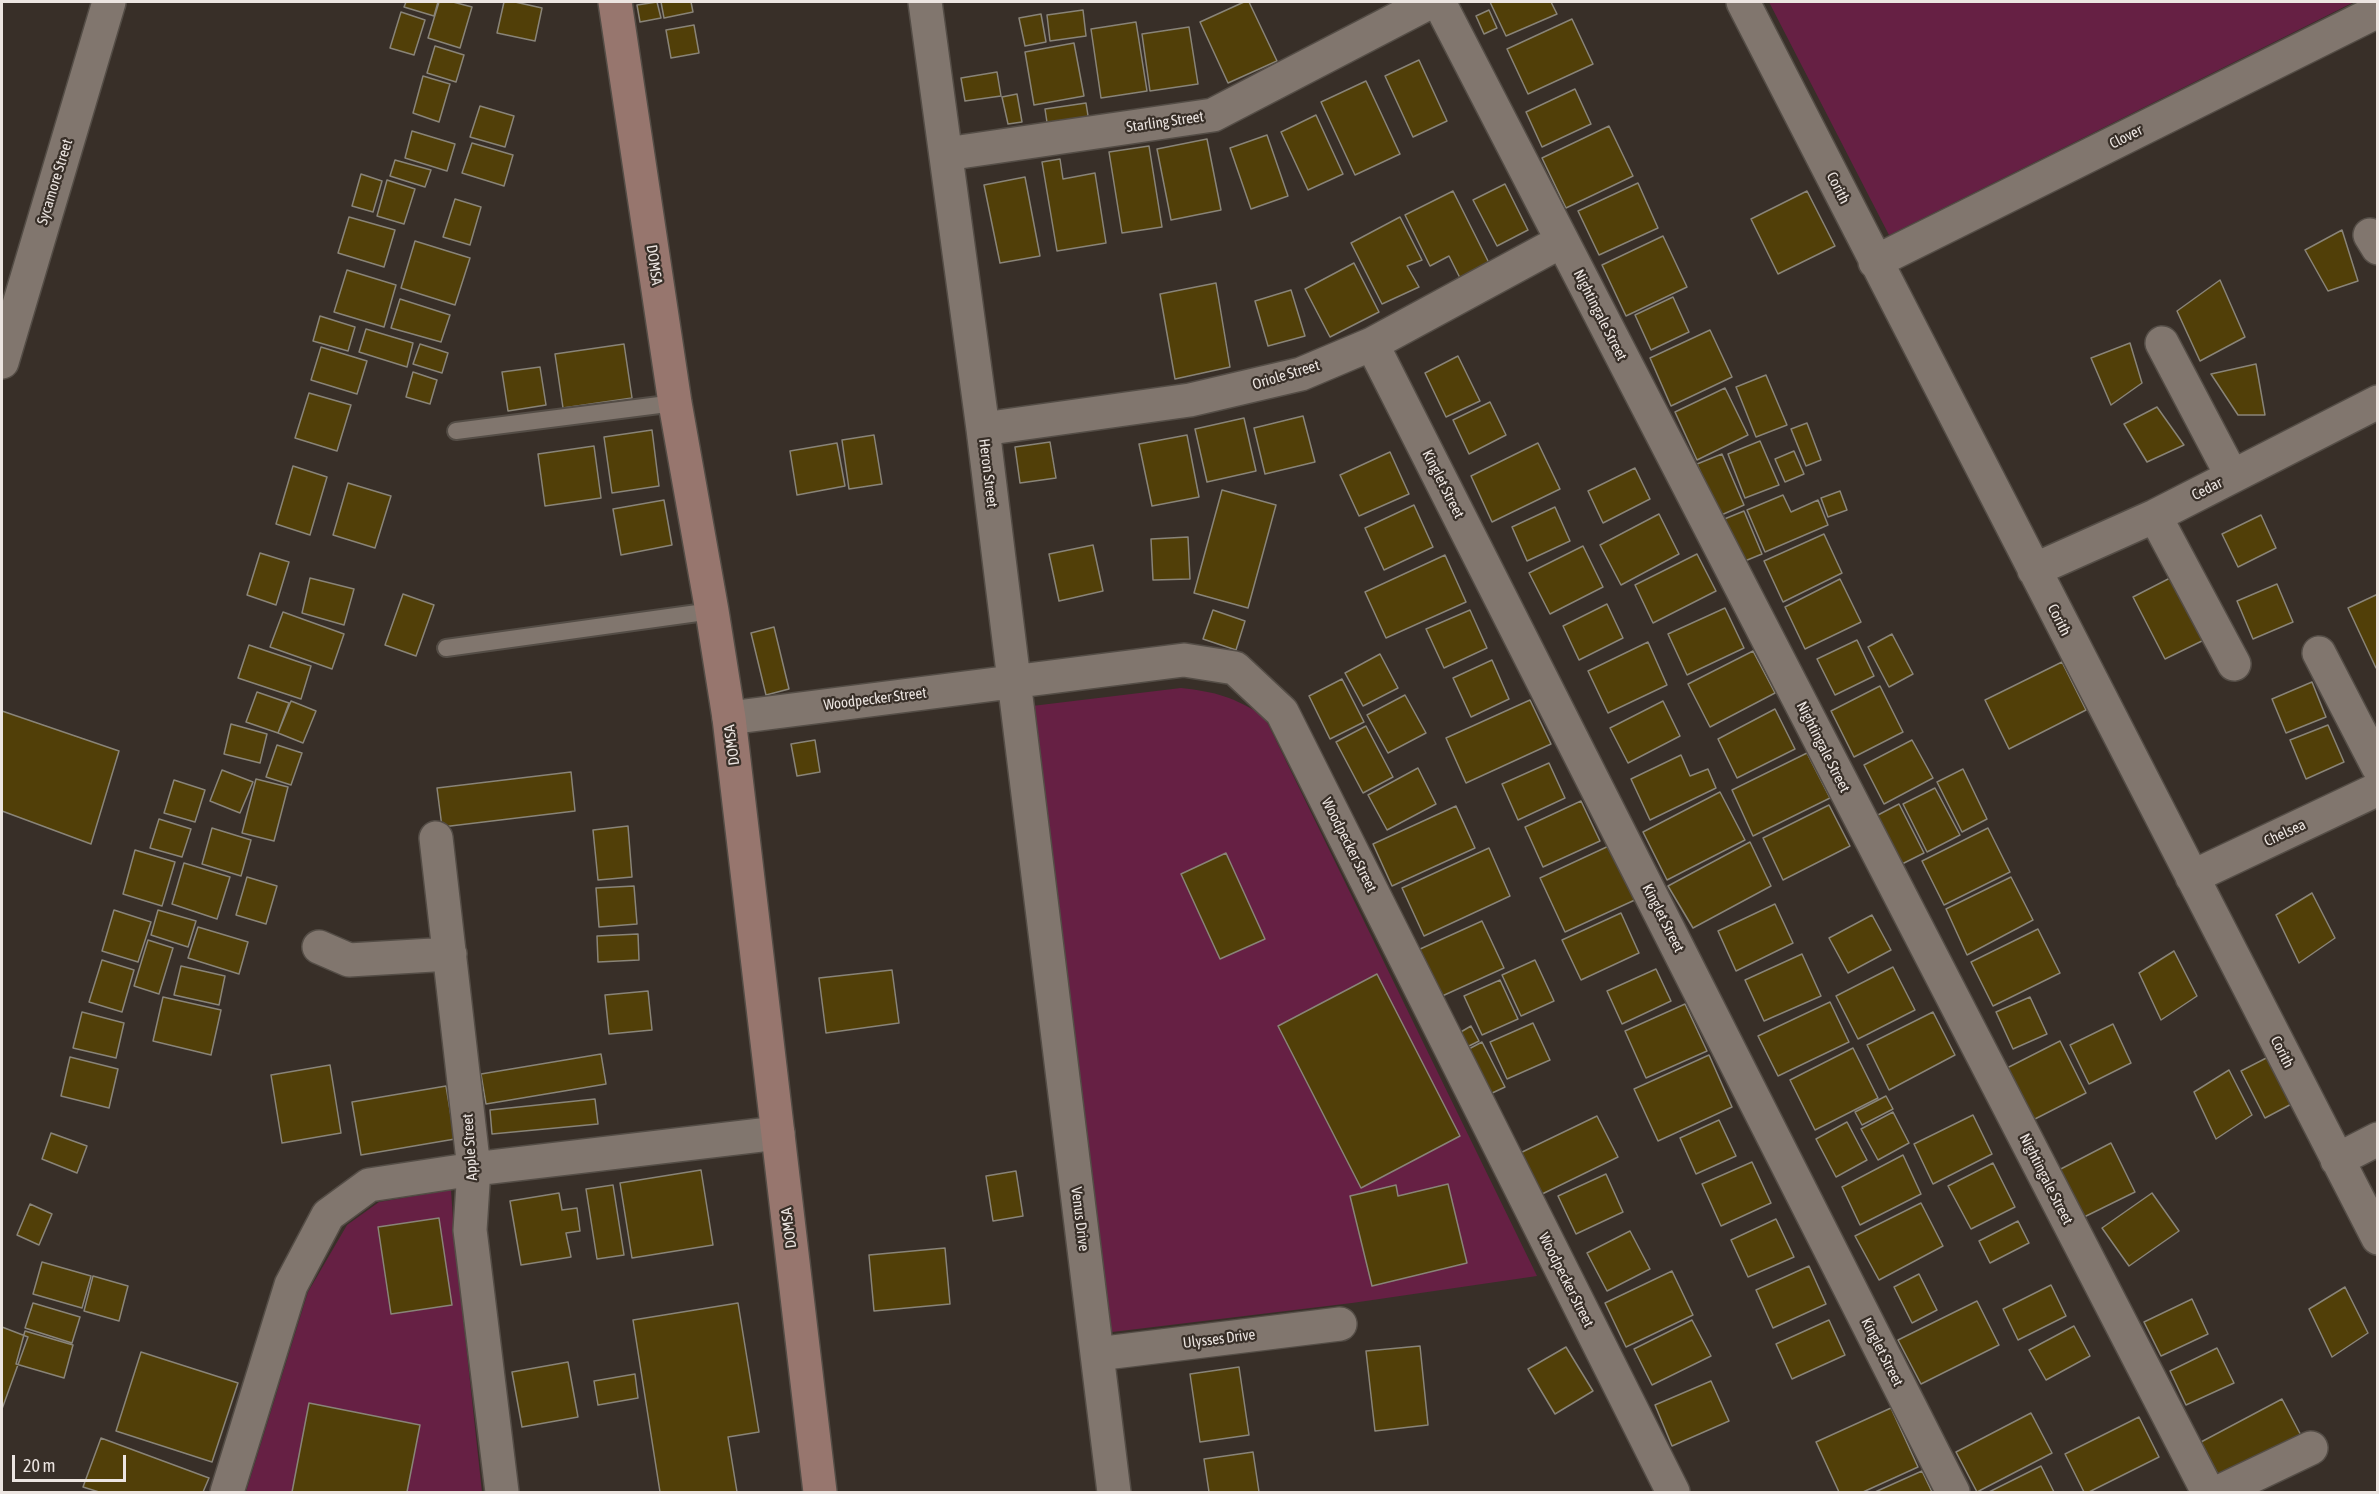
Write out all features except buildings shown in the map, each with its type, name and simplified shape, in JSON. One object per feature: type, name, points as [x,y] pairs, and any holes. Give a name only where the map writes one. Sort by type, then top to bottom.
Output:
[{"type":"main road","name":"DOMSA","points":[[615,2],[675,403],[729,718],[820,1492]]},
{"type":"street","name":"Sycamore Street","points":[[2,362],[110,2]]},
{"type":"street","name":"Heron Street","points":[[925,2],[983,429],[1046,946]]},
{"type":"street","name":"Starling Street","points":[[946,154],[1212,115],[1430,2]]},
{"type":"street","name":"Nightingale Street","points":[[1438,2],[2219,1492]]},
{"type":"street","name":"Corith","points":[[1743,2],[2378,1238]]},
{"type":"street","name":"Clover","points":[[1875,262],[2378,11]]},
{"type":"street","name":"Oriole Street","points":[[983,429],[1190,400],[1301,374],[1372,344],[1562,241]]},
{"type":"street","points":[[2162,343],[2232,477]]},
{"type":"street","name":"Kinglet Street","points":[[1372,344],[1953,1492]]},
{"type":"street","name":"Cedar","points":[[2034,570],[2155,516],[2378,402]]},
{"type":"street","points":[[2155,516],[2234,664]]},
{"type":"street","points":[[2319,653],[2378,767]]},
{"type":"street","name":"Woodpecker Street","points":[[729,718],[1184,660],[1235,668],[1282,712],[1672,1492]]},
{"type":"street","name":"Chelsea","points":[[2192,877],[2378,789]]},
{"type":"street","name":"Apple Street","points":[[436,838],[474,1168],[470,1230],[502,1492]]},
{"type":"street","name":"Venus Drive","points":[[1046,946],[1114,1492]]},
{"type":"street","points":[[319,947],[349,960],[450,954]]},
{"type":"street","points":[[227,1492],[291,1285],[328,1215],[369,1185],[474,1168],[778,1133]]},
{"type":"street","points":[[2337,1160],[2378,1139]]},
{"type":"street","name":"Ulysses Drive","points":[[1097,1354],[1340,1324]]},
{"type":"street","points":[[2219,1492],[2311,1448]]},
{"type":"lane","points":[[456,431],[675,403]]},
{"type":"lane","points":[[446,648],[712,611]]},
{"type":"shaded area","points":[[1769,2],[2354,2],[1889,235]]},
{"type":"shaded area","points":[[1181,688],[1224,696],[1264,716],[1537,1276],[1352,1303],[1104,1333],[1032,706]]},
{"type":"shaded area","points":[[451,1190],[482,1492],[246,1492],[308,1292],[347,1225],[379,1202]]}]
